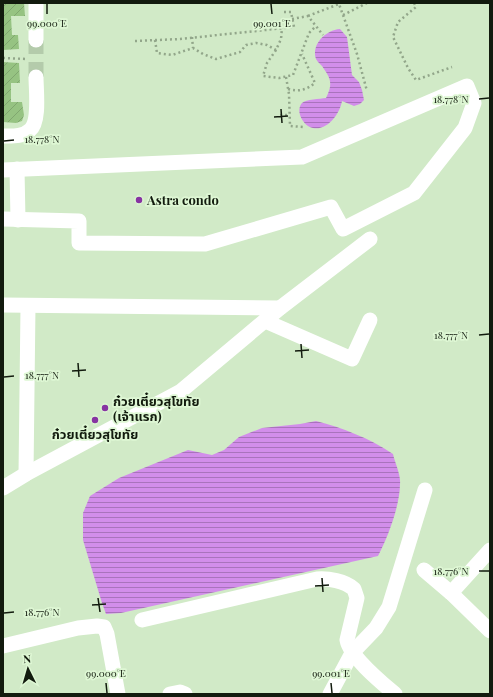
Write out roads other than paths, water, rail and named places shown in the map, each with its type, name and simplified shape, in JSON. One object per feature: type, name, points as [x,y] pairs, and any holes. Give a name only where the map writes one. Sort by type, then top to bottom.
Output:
[{"type":"street","points":[[36,3],[36,40]]},
{"type":"street","points":[[3,136],[18,136],[31,130],[36,119],[36,77]]},
{"type":"street","points":[[466,86],[474,103],[466,128],[414,193],[343,229],[331,208],[204,244],[79,243],[79,221],[10,220],[10,170],[302,157],[466,86]]},
{"type":"street","points":[[3,488],[26,474],[181,391],[280,308],[370,239]]},
{"type":"street","points":[[3,305],[280,308]]},
{"type":"street","points":[[26,474],[28,306]]},
{"type":"street","points":[[265,321],[352,359],[370,320]]},
{"type":"street","points":[[330,694],[352,653],[376,628],[389,607],[425,490]]},
{"type":"street","points":[[451,593],[490,550]]},
{"type":"street","points":[[424,570],[451,593],[490,631]]},
{"type":"street","points":[[142,620],[324,578],[351,586],[356,593],[357,598],[347,640],[348,645],[352,653],[378,680],[395,694]]},
{"type":"street","points":[[3,646],[78,628],[97,626],[104,628],[118,694]]},
{"type":"street","points":[[170,694],[180,692],[185,694]]},
{"type":"tunnel","points":[[36,40],[36,77]]},
{"type":"place","name":"Astra condo","points":[[139,200]]},
{"type":"place","name":"ก๋วยเตี๋ยวสุโขทัย (เจ้าแรก)","points":[[105,408]]},
{"type":"place","name":"ก๋วยเตี๋ยวสุโขทัย","points":[[95,420]]}]
